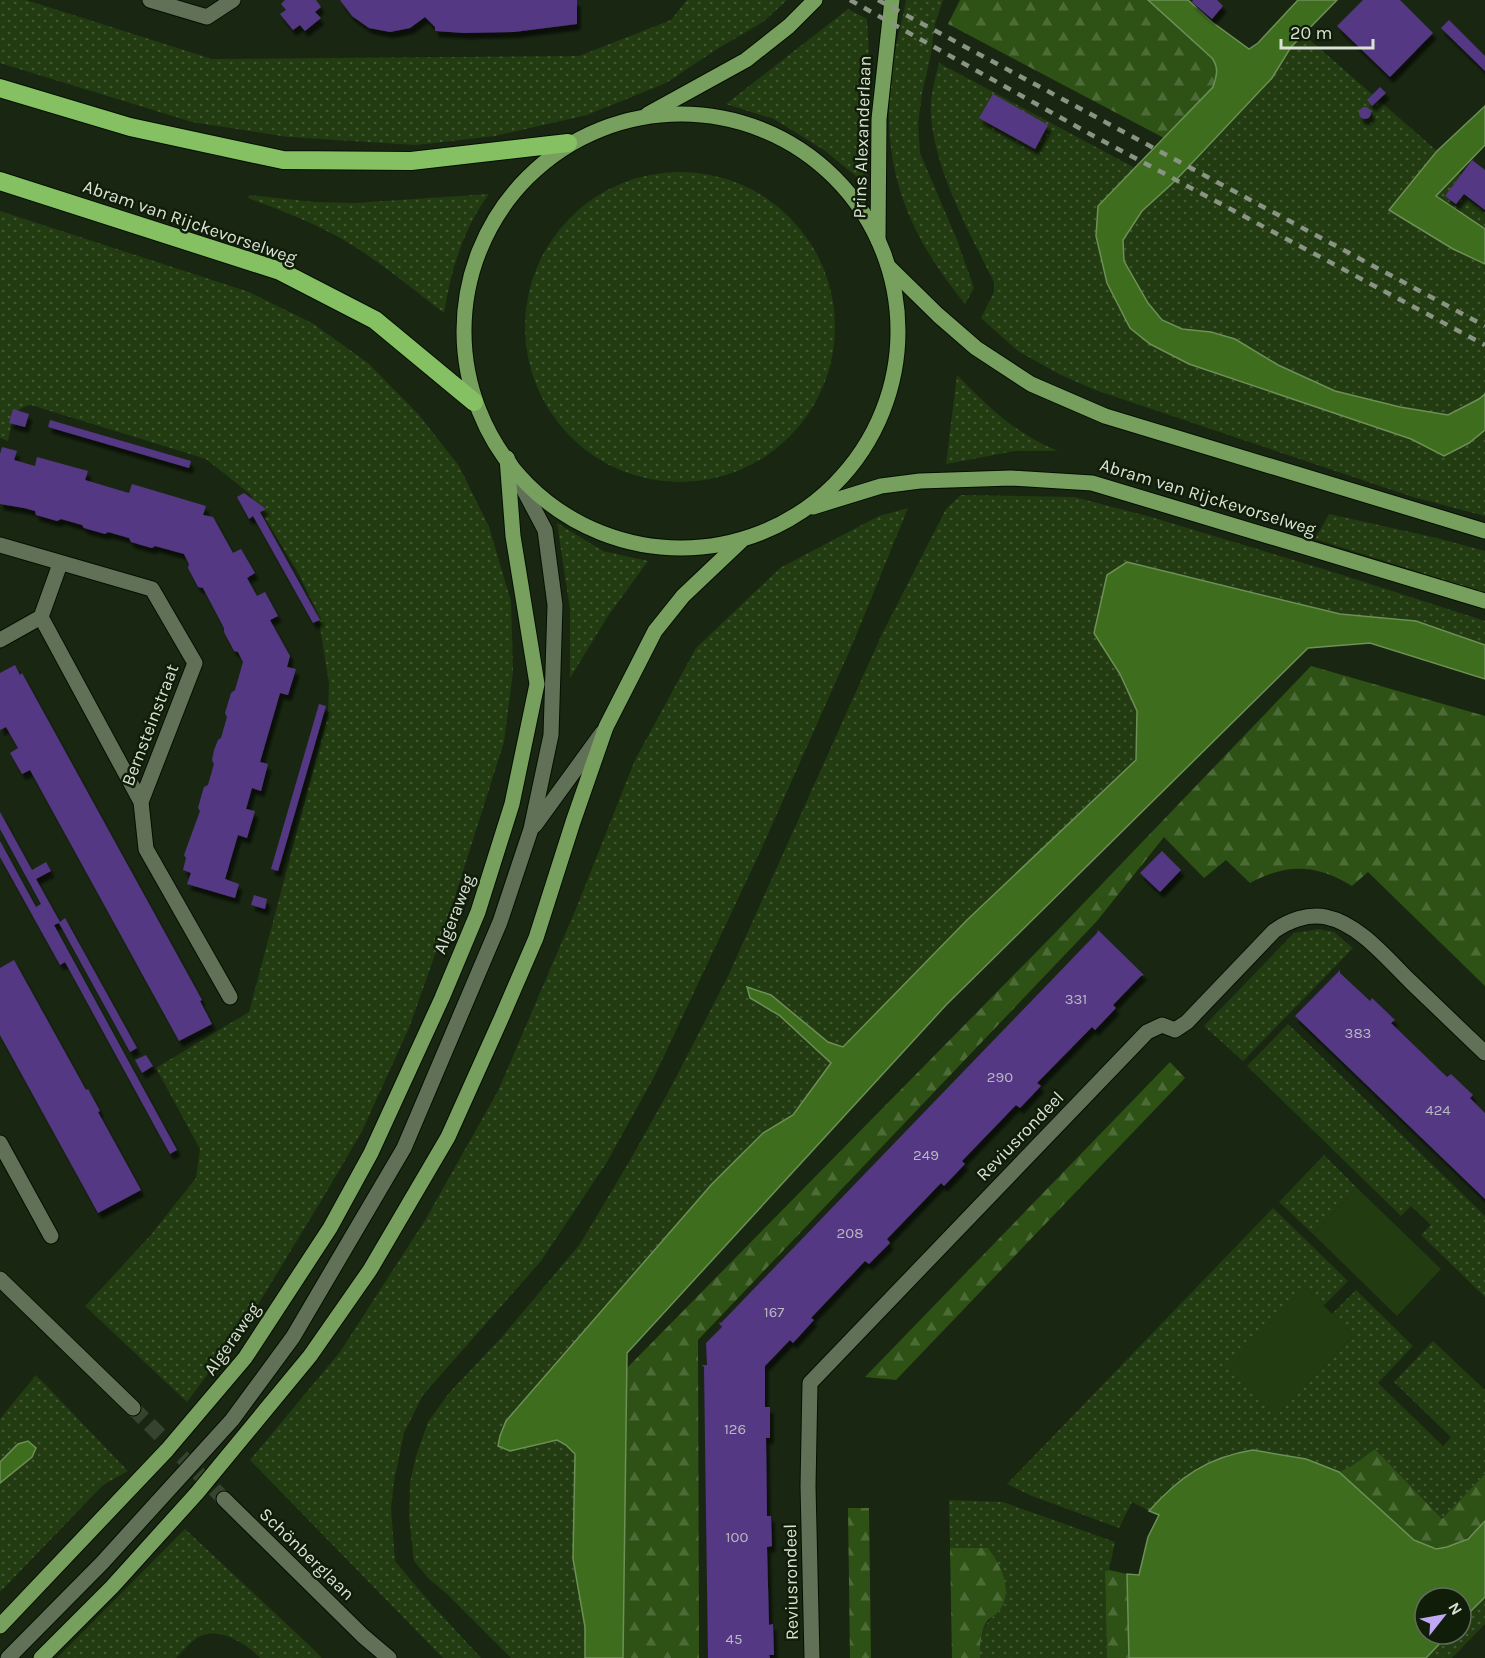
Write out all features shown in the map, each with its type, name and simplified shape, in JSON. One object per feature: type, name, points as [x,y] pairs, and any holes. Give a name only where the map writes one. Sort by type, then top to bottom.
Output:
[{"type":"highway","points":[[0,88],[130,127],[283,160],[411,161],[568,143]]},
{"type":"highway","name":"Abram van Rijckevorselweg","points":[[0,181],[280,271],[375,320],[474,402]]},
{"type":"main road","points":[[648,114],[729,118],[788,141],[839,181],[878,240],[890,268],[897,306],[898,345],[892,383],[880,420],[861,453],[837,483],[807,509],[776,527],[741,541],[694,549],[648,547],[602,534],[560,512],[507,458],[494,440],[474,402],[463,344],[472,264],[488,229],[522,181],[568,143],[599,128],[648,114],[746,60],[789,26],[815,0]]},
{"type":"main road","name":"Prins Alexanderlaan","points":[[878,240],[879,119],[892,0]]},
{"type":"main road","points":[[890,268],[976,348],[1031,384],[1105,416],[1485,531]]},
{"type":"main road","name":"Algeraweg","points":[[0,1626],[160,1458],[214,1397],[244,1358],[330,1228],[371,1153],[442,998],[478,912],[512,804],[537,684],[513,536],[507,458]]},
{"type":"main road","name":"Abram van Rijckevorselweg","points":[[807,509],[881,486],[920,481],[1011,478],[1092,483],[1485,601]]},
{"type":"main road","points":[[41,1658],[112,1587],[197,1493],[310,1356],[370,1270],[447,1137],[501,1019],[536,938],[606,727],[655,631],[682,596],[741,541]]},
{"type":"street","points":[[150,0],[207,17],[233,0]]},
{"type":"street","points":[[8,1658],[102,1563],[231,1420],[293,1337],[404,1148],[500,922],[531,829],[550,735],[555,605],[545,530],[507,458]]},
{"type":"street","name":"Bernsteinstraat","points":[[0,545],[152,589],[195,663],[141,802]]},
{"type":"street","points":[[0,640],[41,617],[60,564]]},
{"type":"street","name":"Bernsteinstraat","points":[[41,617],[141,802],[146,849],[230,997]]},
{"type":"street","points":[[531,829],[606,727]]},
{"type":"street","name":"Reviusrondeel","points":[[812,1658],[808,1485],[810,1383],[1147,1032],[1162,1025],[1175,1030],[1187,1022],[1274,931],[1284,924],[1313,916],[1336,921],[1366,939],[1485,1053]]},
{"type":"street","points":[[0,1143],[51,1236]]},
{"type":"street","points":[[0,1279],[133,1407]]},
{"type":"street","name":"Schönberglaan","points":[[224,1499],[363,1636],[389,1658]]},
{"type":"street","name":"Schönberglaan","points":[[363,1636],[382,1658]]},
{"type":"shaded area","points":[[0,0],[26,0],[212,59],[579,56],[671,20],[687,0],[787,0],[763,22],[666,83],[587,115],[495,136],[416,145],[288,137],[192,122],[0,63]]},
{"type":"shaded area","points":[[906,0],[943,0],[935,24],[922,93],[918,124],[920,153],[957,240],[974,288],[965,304],[929,254],[915,229],[896,176],[889,118],[890,86]]},
{"type":"shaded area","points":[[1148,0],[1188,0],[1212,22],[1249,49],[1258,43],[1298,0],[1337,0],[1291,47],[1272,78],[1175,181],[1142,211],[1123,240],[1124,261],[1148,303],[1162,320],[1182,329],[1211,332],[1235,339],[1278,365],[1335,391],[1400,407],[1448,415],[1485,394],[1485,430],[1469,443],[1444,456],[1411,439],[1189,364],[1150,344],[1130,328],[1107,283],[1096,236],[1098,206],[1213,87],[1217,72],[1212,58]]},
{"type":"shaded area","points":[[848,9],[867,19],[869,56],[864,109],[868,186],[824,150],[774,119],[726,104]]},
{"type":"shaded area","points":[[1303,34],[1437,151],[1389,210],[1453,249],[1485,264],[1485,394],[1448,415],[1400,407],[1335,391],[1211,332],[1182,329],[1162,320],[1148,303],[1124,261],[1123,240],[1142,211],[1175,181],[1272,78],[1291,47]]},
{"type":"shaded area","points":[[939,63],[1135,168],[1098,206],[1096,236],[1107,283],[1118,303],[1150,344],[1189,364],[1411,439],[1428,447],[1469,443],[1485,430],[1485,516],[1413,497],[1095,390],[1059,374],[1018,351],[981,318],[994,292],[994,282],[954,200],[938,155],[933,134],[931,107]]},
{"type":"shaded area","points":[[1485,106],[1485,145],[1436,196],[1485,229],[1485,264],[1453,249],[1389,210],[1437,151]]},
{"type":"shaded area","points":[[680,172],[710,175],[739,184],[766,198],[790,217],[809,241],[823,268],[832,297],[835,327],[832,357],[823,386],[809,413],[790,437],[766,456],[739,470],[710,479],[680,482],[650,479],[621,470],[594,456],[570,437],[551,413],[537,386],[528,357],[525,327],[528,297],[537,268],[551,241],[570,217],[594,198],[621,184],[650,175]]},
{"type":"shaded area","points":[[1459,172],[1462,175],[1452,186],[1485,212],[1485,229],[1436,196]]},
{"type":"shaded area","points":[[489,194],[472,221],[459,251],[444,313],[381,265],[342,239],[308,222],[248,198],[249,195],[314,202],[355,203]]},
{"type":"shaded area","points":[[0,211],[249,292],[312,323],[368,363],[419,415],[459,466],[489,527],[511,601],[513,672],[504,742],[450,912],[409,1028],[362,1131],[327,1191],[251,1316],[187,1402],[85,1306],[150,1236],[196,1178],[200,1149],[156,1068],[249,1012],[328,715],[329,683],[318,615],[299,574],[250,494],[206,459],[31,405],[16,413],[8,441],[0,438]]},
{"type":"shaded area","points":[[957,375],[1003,419],[1058,451],[1015,451],[946,464]]},
{"type":"shaded area","points":[[961,495],[1074,497],[1151,517],[1330,571],[1485,621],[1485,655],[1308,607],[1128,562],[1107,575],[1120,674],[1137,711],[1136,760],[843,1047],[828,1042],[771,995],[750,998],[779,1015],[831,1063],[793,1115],[763,1133],[535,1446],[557,1439],[575,1454],[573,1559],[585,1627],[585,1658],[511,1658],[429,1579],[414,1561],[409,1517],[410,1483],[416,1456],[428,1422],[449,1393],[502,1337],[580,1244],[629,1162],[670,1089],[728,976],[882,634],[946,509]]},
{"type":"shaded area","points":[[908,508],[853,643],[760,852],[655,1075],[607,1162],[541,1261],[423,1395],[404,1433],[391,1508],[395,1561],[481,1658],[443,1658],[250,1460],[340,1352],[424,1222],[498,1091],[578,904],[635,760],[696,648],[780,568],[879,516]]},
{"type":"shaded area","points":[[1329,514],[1485,551],[1485,593],[1315,539]]},
{"type":"shaded area","points":[[557,523],[603,551],[648,561],[608,616],[570,678],[570,610]]},
{"type":"shaded area","points":[[1127,562],[1340,614],[1416,621],[1485,645],[1485,679],[1370,643],[1308,648],[946,1005],[627,1353],[623,1658],[585,1658],[585,1627],[573,1559],[575,1454],[557,1440],[510,1451],[498,1446],[506,1421],[711,1185],[763,1133],[793,1115],[831,1063],[779,1015],[750,998],[747,987],[771,995],[828,1042],[843,1047],[967,920],[1136,760],[1137,711],[1120,674],[1094,633],[1107,575]]},
{"type":"shaded area","points":[[1319,929],[1334,932],[1353,948],[1243,1061],[1204,1026],[1294,933]]},
{"type":"shaded area","points":[[1288,1024],[1485,1216],[1485,1297],[1421,1235],[1431,1225],[1411,1206],[1401,1216],[1247,1066]]},
{"type":"shaded area","points":[[1324,1155],[1357,1188],[1313,1234],[1279,1202]]},
{"type":"shaded area","points":[[1357,1188],[1441,1269],[1397,1316],[1313,1234]]},
{"type":"shaded area","points":[[1273,1208],[1348,1281],[1323,1306],[1304,1287],[1275,1416],[1353,1336],[1332,1314],[1356,1290],[1413,1346],[1378,1383],[1443,1446],[1451,1437],[1394,1382],[1433,1341],[1485,1390],[1485,1474],[1442,1519],[1375,1449],[1339,1472],[1306,1459],[1229,1454],[1198,1467],[1166,1491],[1149,1511],[1132,1502],[1119,1528],[1032,1496],[1007,1484]]},
{"type":"shaded area","points":[[1304,1287],[1354,1335],[1276,1416],[1231,1372],[1230,1366]]},
{"type":"shaded area","points":[[36,1375],[128,1471],[103,1485],[0,1592],[0,1483],[32,1457],[18,1444],[0,1462],[0,1419]]},
{"type":"shaded area","points":[[28,1441],[36,1448],[32,1457],[0,1483],[0,1462],[18,1444]]},
{"type":"shaded area","points":[[1253,1450],[1306,1459],[1339,1472],[1414,1540],[1436,1549],[1468,1539],[1485,1521],[1485,1597],[1473,1609],[1473,1586],[1413,1586],[1413,1646],[1438,1646],[1426,1658],[1129,1658],[1127,1574],[1139,1575],[1148,1537],[1159,1515],[1149,1511],[1172,1488],[1195,1470],[1237,1453]]},
{"type":"shaded area","points":[[949,1500],[1003,1502],[1115,1542],[1109,1570],[1105,1571],[1107,1658],[980,1658],[980,1643],[985,1626],[999,1611],[988,1548],[950,1548]]},
{"type":"shaded area","points":[[185,1529],[322,1658],[260,1658],[231,1637],[213,1634],[197,1638],[176,1658],[57,1658]]},
{"type":"shaded area","points":[[1485,1597],[1485,1624],[1473,1636],[1473,1609]]},
{"type":"shaded area","points":[[1438,1646],[1464,1646],[1452,1658],[1426,1658]]},
{"type":"green space","points":[[960,0],[1148,0],[1212,58],[1216,64],[1217,78],[1205,97],[1164,138],[948,24]]},
{"type":"green space","points":[[1311,666],[1485,716],[1485,986],[1368,872],[1352,886],[1326,873],[1301,869],[1276,872],[1250,883],[1226,860],[1204,878],[1164,837],[1097,921],[698,1340],[699,1658],[621,1658],[620,1382],[627,1368],[1055,933]]},
{"type":"green space","points":[[1170,1062],[1185,1078],[896,1380],[865,1377]]},
{"type":"green space","points":[[1375,1449],[1442,1519],[1485,1474],[1485,1521],[1464,1540],[1445,1548],[1427,1546],[1414,1539],[1386,1517],[1339,1472]]},
{"type":"green space","points":[[848,1508],[869,1508],[871,1658],[850,1658]]},
{"type":"green space","points":[[950,1548],[988,1548],[1004,1579],[1006,1588],[1003,1604],[985,1625],[981,1639],[980,1658],[952,1658]]},
{"type":"green space","points":[[1105,1571],[1127,1574],[1129,1658],[1107,1658]]},
{"type":"building","points":[[285,0],[316,0],[321,7],[315,12],[321,18],[305,31],[300,25],[293,30],[280,14],[286,10],[281,4]]},
{"type":"building","points":[[340,0],[577,0],[577,24],[514,32],[464,33],[435,31],[435,27],[425,17],[410,28],[390,32],[369,28],[352,16]]},
{"type":"building","points":[[1193,0],[1217,0],[1223,6],[1212,19],[1192,2]]},
{"type":"building","points":[[1363,0],[1400,0],[1433,33],[1390,77],[1337,26]]},
{"type":"building","points":[[1449,20],[1485,56],[1485,71],[1441,28]]},
{"type":"building","points":[[1380,87],[1386,93],[1372,106],[1367,100]]},
{"type":"building","points":[[993,94],[1048,125],[1035,149],[979,118]]},
{"type":"building","points":[[1367,107],[1371,113],[1367,119],[1363,119],[1359,111]]},
{"type":"building","points":[[1472,160],[1485,170],[1485,210],[1464,194],[1456,204],[1445,196]]},
{"type":"building","points":[[13,409],[29,414],[25,427],[9,423]]},
{"type":"building","points":[[50,420],[191,461],[189,468],[48,427]]},
{"type":"building","points":[[2,447],[17,451],[14,460],[35,466],[37,457],[88,471],[85,480],[129,493],[132,484],[206,506],[203,515],[213,517],[233,553],[241,549],[255,573],[247,578],[257,596],[265,592],[278,616],[270,620],[290,656],[287,667],[296,669],[288,695],[280,693],[260,762],[268,764],[261,791],[252,788],[246,809],[255,811],[247,838],[238,835],[225,879],[239,884],[235,898],[187,884],[191,873],[183,870],[186,858],[184,855],[200,811],[198,808],[204,787],[208,785],[214,764],[212,760],[214,750],[221,738],[227,717],[225,713],[243,662],[238,652],[234,651],[203,588],[198,587],[184,554],[155,546],[152,548],[131,542],[129,538],[108,532],[105,534],[61,519],[57,521],[36,515],[35,511],[24,508],[0,504]]},
{"type":"building","points":[[244,493],[266,509],[260,512],[320,620],[313,623],[253,516],[249,519],[237,497]]},
{"type":"building","points":[[15,665],[20,675],[22,673],[202,1000],[200,1001],[212,1024],[179,1041],[30,770],[22,774],[10,753],[18,748],[6,727],[0,730],[0,673]]},
{"type":"building","points":[[319,704],[326,706],[278,871],[271,869]]},
{"type":"building","points":[[0,812],[32,870],[46,862],[51,871],[36,879],[60,922],[65,918],[137,1048],[130,1052],[59,923],[54,925],[177,1150],[170,1154],[65,962],[60,965],[0,857],[0,841],[36,907],[41,904],[0,829]]},
{"type":"building","points":[[1162,851],[1181,870],[1160,892],[1140,873]]},
{"type":"building","points":[[254,895],[267,899],[265,909],[251,905]]},
{"type":"building","points":[[1098,930],[1144,975],[1113,1005],[1116,1008],[1095,1030],[1092,1027],[1037,1083],[1041,1086],[1020,1108],[1016,1105],[962,1161],[965,1164],[944,1186],[941,1183],[887,1239],[890,1243],[869,1264],[865,1261],[811,1318],[814,1320],[793,1343],[790,1340],[765,1366],[765,1407],[770,1407],[770,1438],[766,1438],[767,1516],[771,1516],[772,1546],[767,1547],[769,1625],[773,1624],[774,1655],[769,1655],[770,1658],[708,1658],[704,1367],[702,1365],[707,1365],[706,1343],[722,1327],[719,1323]]},
{"type":"building","points":[[14,960],[86,1090],[88,1089],[100,1111],[98,1112],[141,1190],[98,1213],[0,1035],[0,968]]},
{"type":"building","points":[[1340,970],[1340,973],[1370,1001],[1372,998],[1395,1020],[1391,1023],[1447,1077],[1451,1074],[1473,1095],[1470,1098],[1485,1113],[1485,1199],[1295,1016]]},
{"type":"building","points":[[146,1055],[153,1066],[142,1073],[135,1060]]},
{"type":"tunnel","points":[[133,1408],[224,1499]]},
{"type":"railway","points":[[850,0],[1090,134],[1485,345]]},
{"type":"railway","points":[[878,0],[1485,326]]}]
